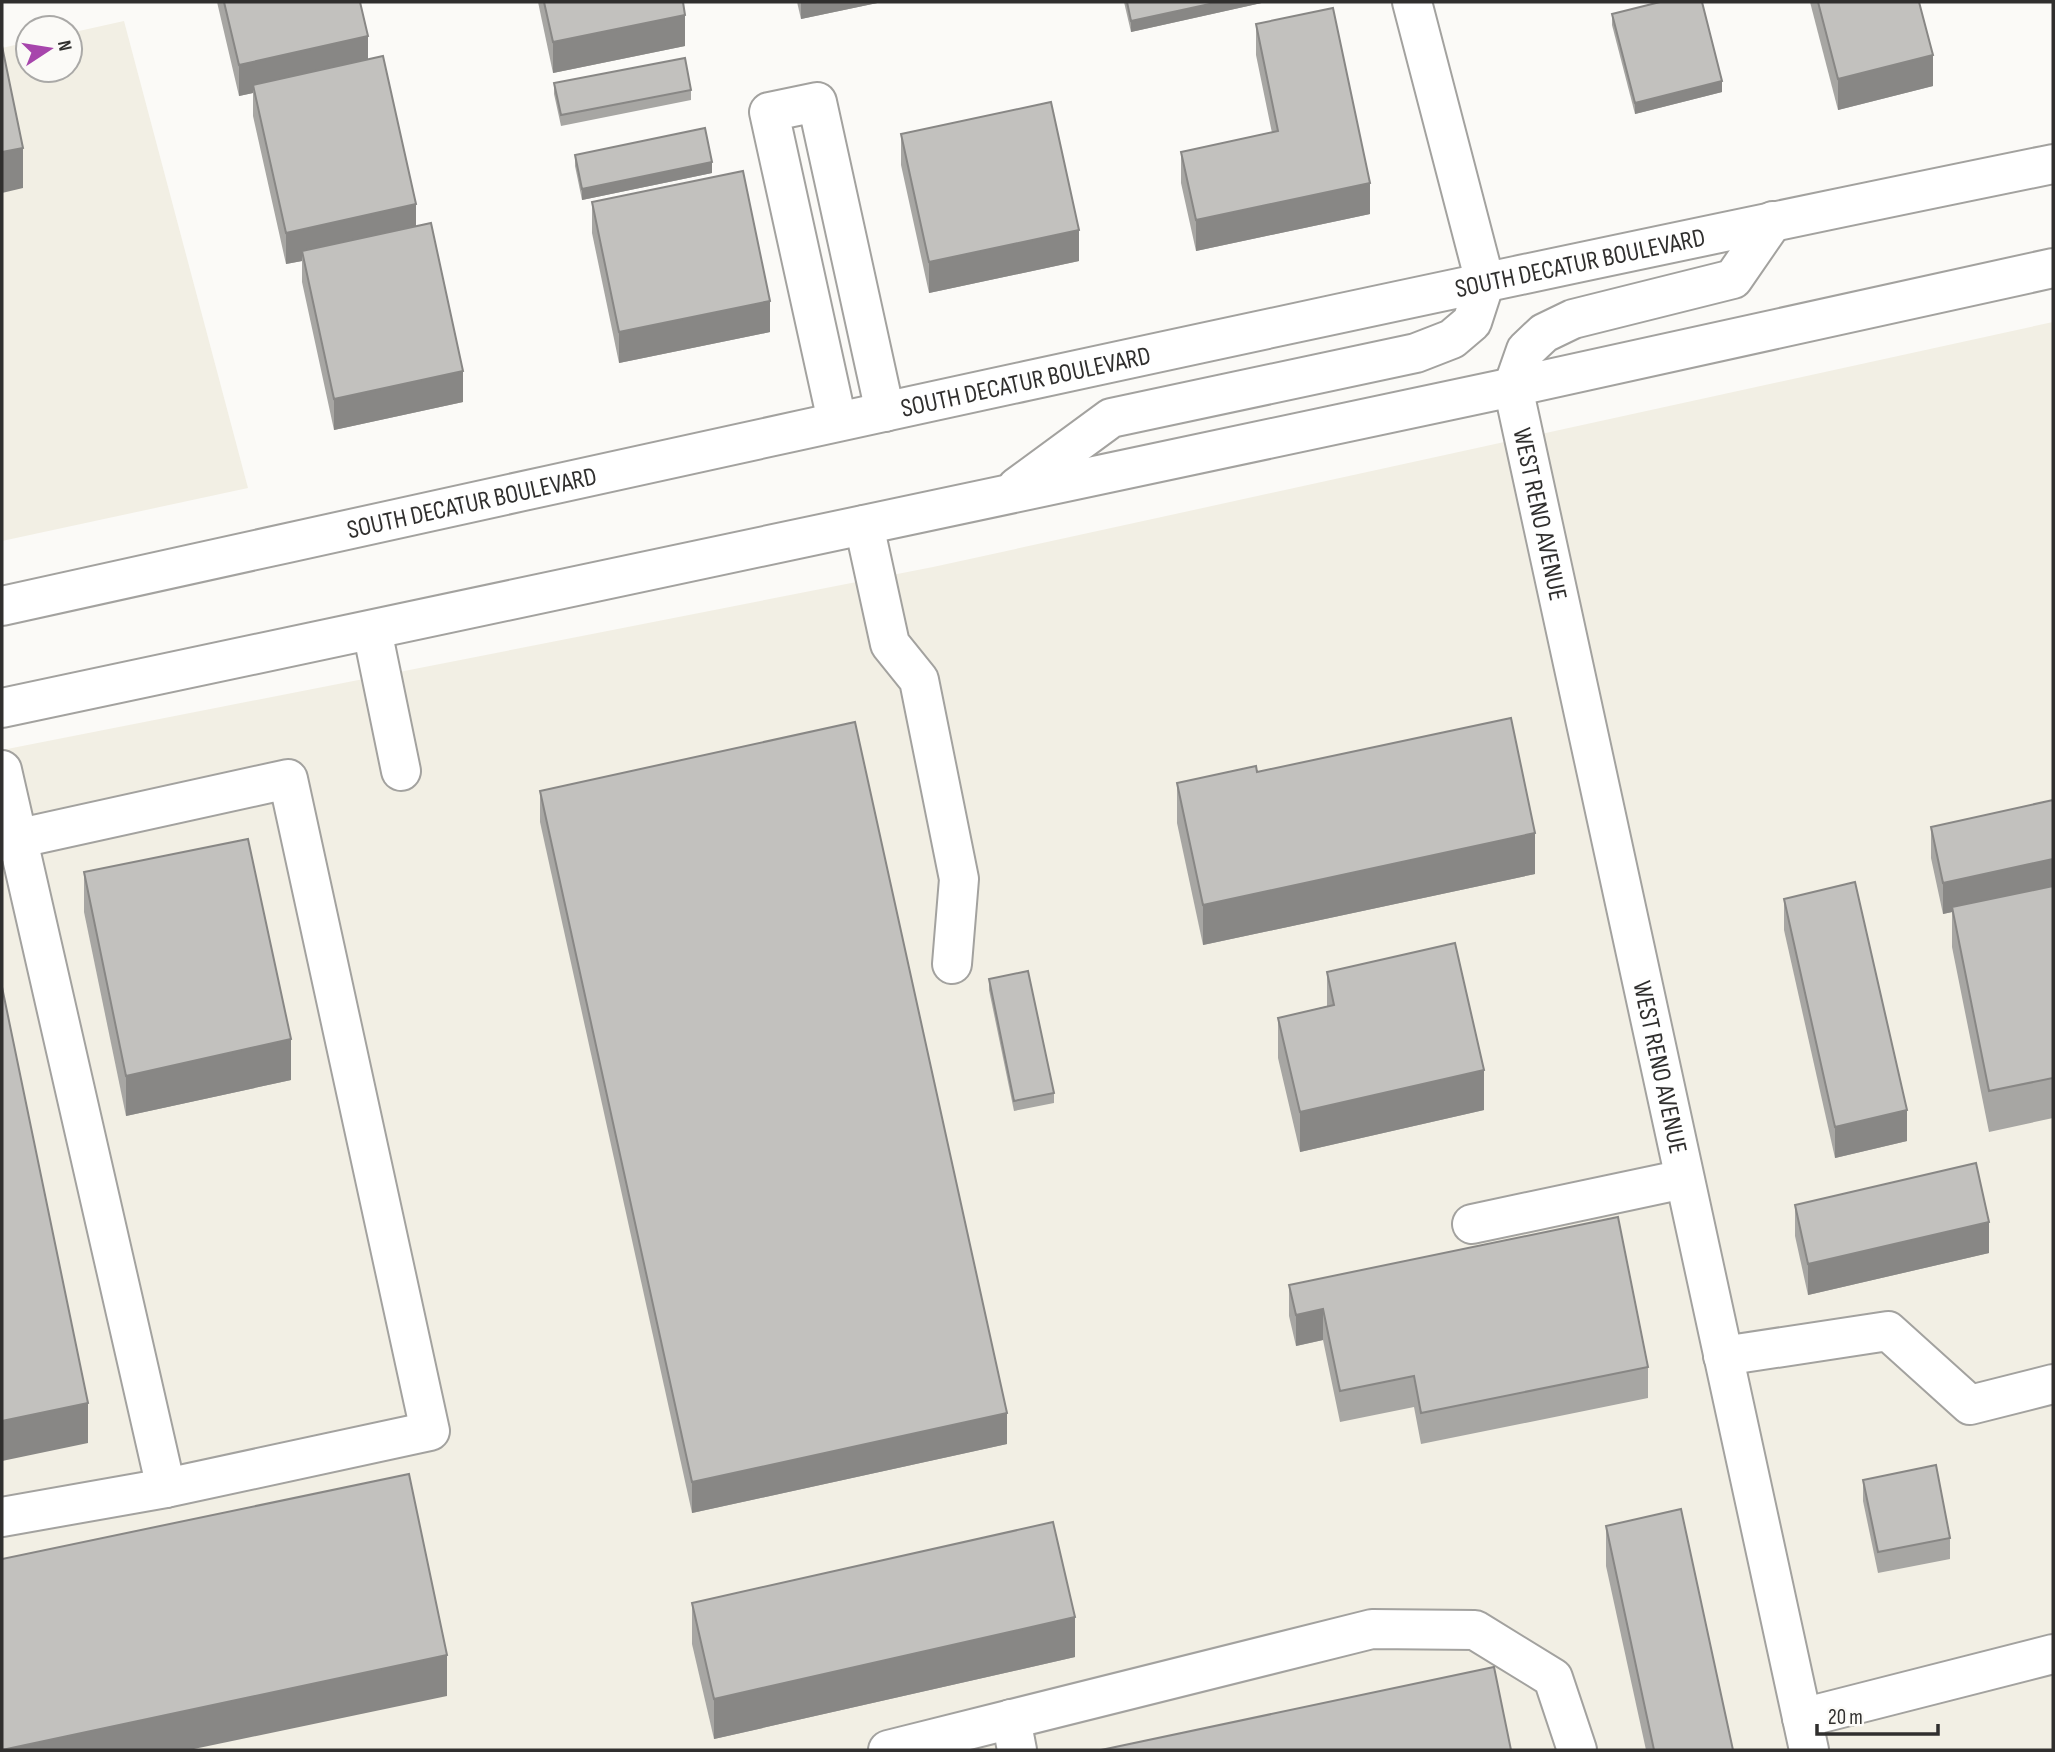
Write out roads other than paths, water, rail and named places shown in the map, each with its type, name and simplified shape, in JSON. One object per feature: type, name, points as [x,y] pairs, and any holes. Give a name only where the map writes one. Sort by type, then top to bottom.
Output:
[{"type":"main road","points":[[1007,494],[1111,418],[1416,353],[1452,339],[1472,322],[1485,282],[1412,2]]},
{"type":"main road","points":[[836,421],[769,112],[817,102],[885,412]]},
{"type":"main road","name":"SOUTH DECATUR BOULEVARD","points":[[2,606],[836,421],[2053,164]]},
{"type":"main road","points":[[1513,387],[1526,350],[1544,333],[1573,319],[1733,279],[1773,221]]},
{"type":"main road","points":[[2,708],[1513,387],[2053,268]]},
{"type":"main road","points":[[806,279],[853,269]]},
{"type":"main road","name":"WEST RENO AVENUE","points":[[1513,387],[1805,1734]]},
{"type":"main road","points":[[864,525],[890,644],[919,680],[951,839],[959,879],[952,964]]},
{"type":"main road","points":[[372,630],[401,771]]},
{"type":"main road","points":[[2,770],[9,840],[166,1488]]},
{"type":"main road","points":[[2,1517],[166,1488],[430,1431],[288,779],[9,840]]},
{"type":"main road","points":[[1472,1224],[1684,1179]]},
{"type":"main road","points":[[1723,1356],[1888,1331],[1970,1405],[2053,1384]]},
{"type":"main road","points":[[888,1750],[1014,1735],[1372,1629],[1475,1630],[1553,1678],[1577,1750]]},
{"type":"main road","points":[[1805,1734],[2053,1654]]}]
